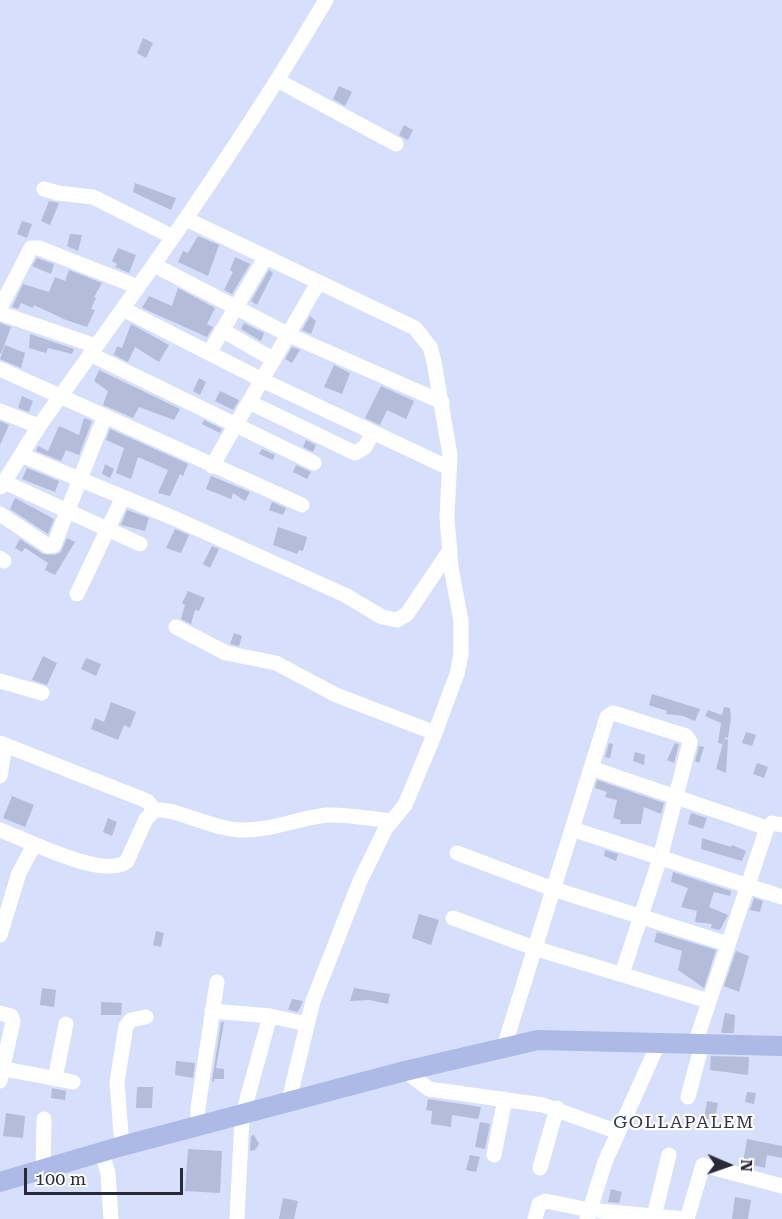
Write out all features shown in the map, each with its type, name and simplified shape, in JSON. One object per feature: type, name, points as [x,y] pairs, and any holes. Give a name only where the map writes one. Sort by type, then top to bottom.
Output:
[{"type":"main road","points":[[0,1182],[123,1146],[242,1117],[405,1071],[504,1047],[559,1039],[782,1046]]},
{"type":"street","points":[[140,544],[2,485],[38,426],[186,219],[277,80],[326,0]]},
{"type":"street","points":[[277,80],[396,144]]},
{"type":"street","points":[[44,189],[58,194],[93,197],[173,237]]},
{"type":"street","points":[[186,219],[318,284],[416,328],[429,347],[442,402],[449,468],[447,519],[461,621],[461,654],[457,674],[405,805],[386,828],[360,881],[307,1024],[288,1104]]},
{"type":"street","points":[[138,287],[35,247],[27,251],[0,311],[93,350],[235,425],[314,463]]},
{"type":"street","points":[[208,353],[265,258]]},
{"type":"street","points":[[154,266],[289,335],[442,402]]},
{"type":"street","points":[[212,466],[318,284]]},
{"type":"street","points":[[123,309],[262,380],[449,468]]},
{"type":"street","points":[[222,330],[274,360]]},
{"type":"street","points":[[0,369],[302,505]]},
{"type":"street","points":[[249,402],[354,453],[365,447],[374,432]]},
{"type":"street","points":[[0,411],[38,426]]},
{"type":"street","points":[[0,514],[51,546],[56,543],[105,416]]},
{"type":"street","points":[[21,455],[123,497],[345,595],[382,617],[391,619],[403,618],[412,608],[450,550]]},
{"type":"street","points":[[76,594],[123,497]]},
{"type":"street","points":[[176,627],[226,653],[276,663],[353,703],[435,733]]},
{"type":"street","points":[[0,681],[42,693]]},
{"type":"street","points":[[504,1047],[607,717],[612,714],[686,736],[690,745],[660,858],[622,974]]},
{"type":"street","points":[[0,776],[2,744],[147,801],[155,810],[167,811],[210,826],[257,830],[328,815],[392,821]]},
{"type":"street","points":[[591,768],[676,798],[775,827],[747,887],[709,1001],[688,1097]]},
{"type":"street","points":[[0,830],[34,845],[106,867],[118,867],[131,855],[146,819],[155,810]]},
{"type":"street","points":[[572,829],[782,897]]},
{"type":"street","points":[[0,935],[4,906],[34,845]]},
{"type":"street","points":[[457,853],[553,889],[728,944]]},
{"type":"street","points":[[453,918],[534,948],[709,1001]]},
{"type":"street","points":[[198,1127],[198,1108],[217,982]]},
{"type":"street","points":[[212,1011],[270,1016],[307,1024]]},
{"type":"street","points":[[0,1013],[11,1016],[13,1022],[1,1073],[73,1082]]},
{"type":"street","points":[[237,1219],[242,1117],[270,1016]]},
{"type":"street","points":[[123,1146],[117,1082],[126,1026],[131,1020],[146,1017]]},
{"type":"street","points":[[55,1079],[66,1024]]},
{"type":"street","points":[[588,1214],[618,1132],[658,1042]]},
{"type":"street","points":[[405,1071],[429,1089],[557,1108],[618,1132]]},
{"type":"street","points":[[494,1155],[505,1100]]},
{"type":"street","points":[[540,1168],[557,1108]]},
{"type":"street","points":[[44,1119],[44,1170]]},
{"type":"street","points":[[102,1152],[108,1173],[111,1219]]},
{"type":"street","points":[[650,1217],[669,1155]]},
{"type":"street","points":[[535,1219],[538,1206],[542,1202],[588,1214],[686,1219],[703,1165],[782,1186]]},
{"type":"building","points":[[143,38],[153,43],[146,58],[137,53]]},
{"type":"building","points":[[339,86],[352,92],[345,106],[333,99]]},
{"type":"building","points":[[404,125],[413,130],[408,140],[399,135]]},
{"type":"building","points":[[135,183],[176,198],[171,210],[133,192]]},
{"type":"building","points":[[49,201],[59,203],[50,225],[41,221]]},
{"type":"building","points":[[22,221],[32,224],[27,238],[17,234]]},
{"type":"building","points":[[70,234],[82,235],[78,251],[67,246]]},
{"type":"building","points":[[198,236],[219,245],[208,276],[178,262],[183,251],[188,253]]},
{"type":"building","points":[[118,248],[136,255],[129,273],[115,267],[117,264],[112,261]]},
{"type":"building","points":[[235,257],[250,264],[232,294],[224,290],[233,272],[230,270]]},
{"type":"building","points":[[37,258],[54,264],[51,274],[32,266]]},
{"type":"building","points":[[69,270],[102,283],[94,297],[96,298],[91,309],[95,310],[87,327],[34,305],[33,308],[21,303],[18,309],[12,307],[23,284],[49,292],[55,277],[65,281]]},
{"type":"building","points":[[269,270],[273,273],[257,305],[251,301]]},
{"type":"building","points":[[178,288],[215,308],[207,324],[213,327],[207,337],[142,308],[149,296],[172,306]]},
{"type":"building","points":[[310,316],[316,321],[311,334],[302,330]]},
{"type":"building","points":[[0,323],[11,327],[1,354],[0,353]]},
{"type":"building","points":[[244,323],[264,333],[261,341],[241,329]]},
{"type":"building","points":[[131,324],[169,345],[159,362],[135,347],[128,362],[114,355],[117,346],[122,348]]},
{"type":"building","points":[[30,334],[74,349],[72,354],[48,348],[46,353],[29,348]]},
{"type":"building","points":[[5,345],[25,353],[21,368],[0,359]]},
{"type":"building","points":[[292,347],[300,350],[292,363],[285,359]]},
{"type":"building","points":[[334,365],[350,373],[342,394],[324,387]]},
{"type":"building","points":[[99,370],[180,409],[174,420],[139,407],[133,418],[103,405],[108,391],[94,381]]},
{"type":"building","points":[[199,378],[206,382],[200,395],[193,391]]},
{"type":"building","points":[[381,386],[414,401],[406,419],[387,410],[380,425],[365,418]]},
{"type":"building","points":[[220,391],[239,400],[233,410],[215,401]]},
{"type":"building","points":[[22,396],[33,401],[29,412],[18,408]]},
{"type":"building","points":[[84,418],[92,421],[79,455],[66,450],[61,461],[36,451],[38,446],[48,451],[59,426],[79,435]]},
{"type":"building","points":[[204,420],[222,429],[220,433],[202,424]]},
{"type":"building","points":[[0,421],[9,425],[0,445]]},
{"type":"building","points":[[110,429],[188,464],[183,476],[180,474],[170,496],[158,493],[168,470],[138,457],[131,479],[116,473],[124,448],[106,440]]},
{"type":"building","points":[[306,440],[316,445],[313,452],[303,447]]},
{"type":"building","points":[[262,449],[275,455],[273,460],[259,454]]},
{"type":"building","points":[[105,464],[114,469],[110,478],[102,474]]},
{"type":"building","points":[[296,465],[311,472],[307,479],[293,472]]},
{"type":"building","points":[[27,468],[59,481],[55,492],[22,479]]},
{"type":"building","points":[[211,476],[250,492],[245,501],[233,493],[231,499],[206,489]]},
{"type":"building","points":[[15,498],[54,519],[48,534],[10,509]]},
{"type":"building","points":[[272,502],[286,508],[283,515],[269,510]]},
{"type":"building","points":[[127,510],[149,518],[145,531],[121,525]]},
{"type":"building","points":[[278,527],[307,537],[303,551],[299,550],[297,554],[273,545]]},
{"type":"building","points":[[175,529],[189,535],[181,553],[166,548]]},
{"type":"building","points":[[67,538],[75,542],[55,575],[45,570],[48,563],[25,548],[22,552],[15,548],[20,539],[43,554],[55,555],[61,552]]},
{"type":"building","points":[[212,546],[219,549],[210,568],[203,564]]},
{"type":"building","points":[[188,591],[205,598],[199,611],[195,610],[191,624],[181,619],[185,605],[182,603]]},
{"type":"building","points":[[234,633],[242,636],[239,646],[230,644]]},
{"type":"building","points":[[43,656],[57,663],[47,685],[32,680]]},
{"type":"building","points":[[86,658],[101,664],[96,676],[81,669]]},
{"type":"building","points":[[652,694],[700,709],[695,721],[683,716],[666,714],[667,711],[649,705]]},
{"type":"building","points":[[111,702],[136,712],[130,728],[124,725],[118,740],[91,729],[95,718],[104,722]]},
{"type":"building","points":[[724,707],[730,708],[731,718],[728,738],[725,737],[723,744],[718,743],[721,723],[705,716],[708,710],[722,715]]},
{"type":"building","points":[[746,732],[756,735],[752,746],[742,743]]},
{"type":"building","points":[[724,739],[728,740],[726,773],[716,769]]},
{"type":"building","points":[[609,743],[613,744],[610,758],[605,757]]},
{"type":"building","points":[[675,743],[679,744],[674,763],[667,760]]},
{"type":"building","points":[[699,746],[704,747],[699,763],[695,761]]},
{"type":"building","points":[[635,752],[645,755],[644,765],[633,761]]},
{"type":"building","points":[[757,763],[768,767],[764,778],[753,774]]},
{"type":"building","points":[[597,780],[664,803],[661,814],[644,807],[641,824],[620,824],[621,820],[613,818],[617,800],[605,797],[607,792],[595,788]]},
{"type":"building","points":[[12,796],[34,805],[25,827],[3,818]]},
{"type":"building","points":[[691,813],[707,818],[703,829],[688,824]]},
{"type":"building","points":[[108,818],[117,822],[112,836],[103,832]]},
{"type":"building","points":[[702,838],[746,851],[742,861],[701,849]]},
{"type":"building","points":[[605,850],[618,854],[616,861],[604,856]]},
{"type":"building","points":[[673,872],[731,891],[730,896],[714,892],[709,907],[728,915],[720,930],[711,928],[712,924],[695,922],[697,911],[681,907],[688,888],[671,882]]},
{"type":"building","points":[[754,898],[763,901],[760,912],[750,910]]},
{"type":"building","points":[[419,914],[439,920],[431,945],[412,938]]},
{"type":"building","points":[[156,931],[164,933],[161,947],[153,945]]},
{"type":"building","points":[[657,932],[716,950],[704,988],[678,970],[682,951],[654,942]]},
{"type":"building","points":[[736,951],[749,956],[739,992],[724,986]]},
{"type":"building","points":[[42,988],[56,990],[54,1007],[40,1005]]},
{"type":"building","points":[[354,988],[390,994],[388,1004],[370,1000],[350,1001]]},
{"type":"building","points":[[292,999],[303,1001],[298,1012],[288,1010]]},
{"type":"building","points":[[101,1002],[122,1003],[121,1015],[101,1015]]},
{"type":"building","points":[[725,1013],[735,1015],[734,1033],[721,1033]]},
{"type":"building","points":[[221,1022],[224,1022],[216,1068],[224,1069],[224,1079],[214,1079],[214,1082],[212,1081]]},
{"type":"building","points":[[711,1056],[749,1057],[748,1075],[710,1070]]},
{"type":"building","points":[[176,1061],[195,1063],[193,1078],[175,1075]]},
{"type":"building","points":[[137,1087],[153,1087],[152,1108],[136,1108]]},
{"type":"building","points":[[52,1088],[66,1091],[65,1100],[51,1098]]},
{"type":"building","points":[[747,1092],[756,1093],[754,1104],[745,1102]]},
{"type":"building","points":[[428,1099],[481,1107],[478,1119],[452,1115],[451,1127],[431,1124],[432,1111],[426,1110]]},
{"type":"building","points":[[707,1101],[718,1103],[715,1120],[704,1118]]},
{"type":"building","points":[[6,1113],[25,1116],[23,1138],[3,1136]]},
{"type":"building","points":[[480,1122],[490,1124],[485,1149],[475,1147]]},
{"type":"building","points":[[254,1135],[259,1144],[255,1150],[250,1151],[251,1136]]},
{"type":"building","points":[[747,1139],[782,1146],[782,1158],[767,1155],[765,1168],[743,1163]]},
{"type":"building","points":[[188,1149],[222,1151],[220,1193],[185,1191]]},
{"type":"building","points":[[470,1155],[480,1157],[476,1172],[466,1170]]},
{"type":"building","points":[[611,1189],[622,1192],[619,1203],[608,1202]]},
{"type":"building","points":[[735,1197],[751,1200],[748,1219],[732,1219]]},
{"type":"building","points":[[283,1198],[298,1201],[294,1219],[279,1219]]},
{"type":"district","name":"GOLLAPALEM","points":[[684,1123]]}]
